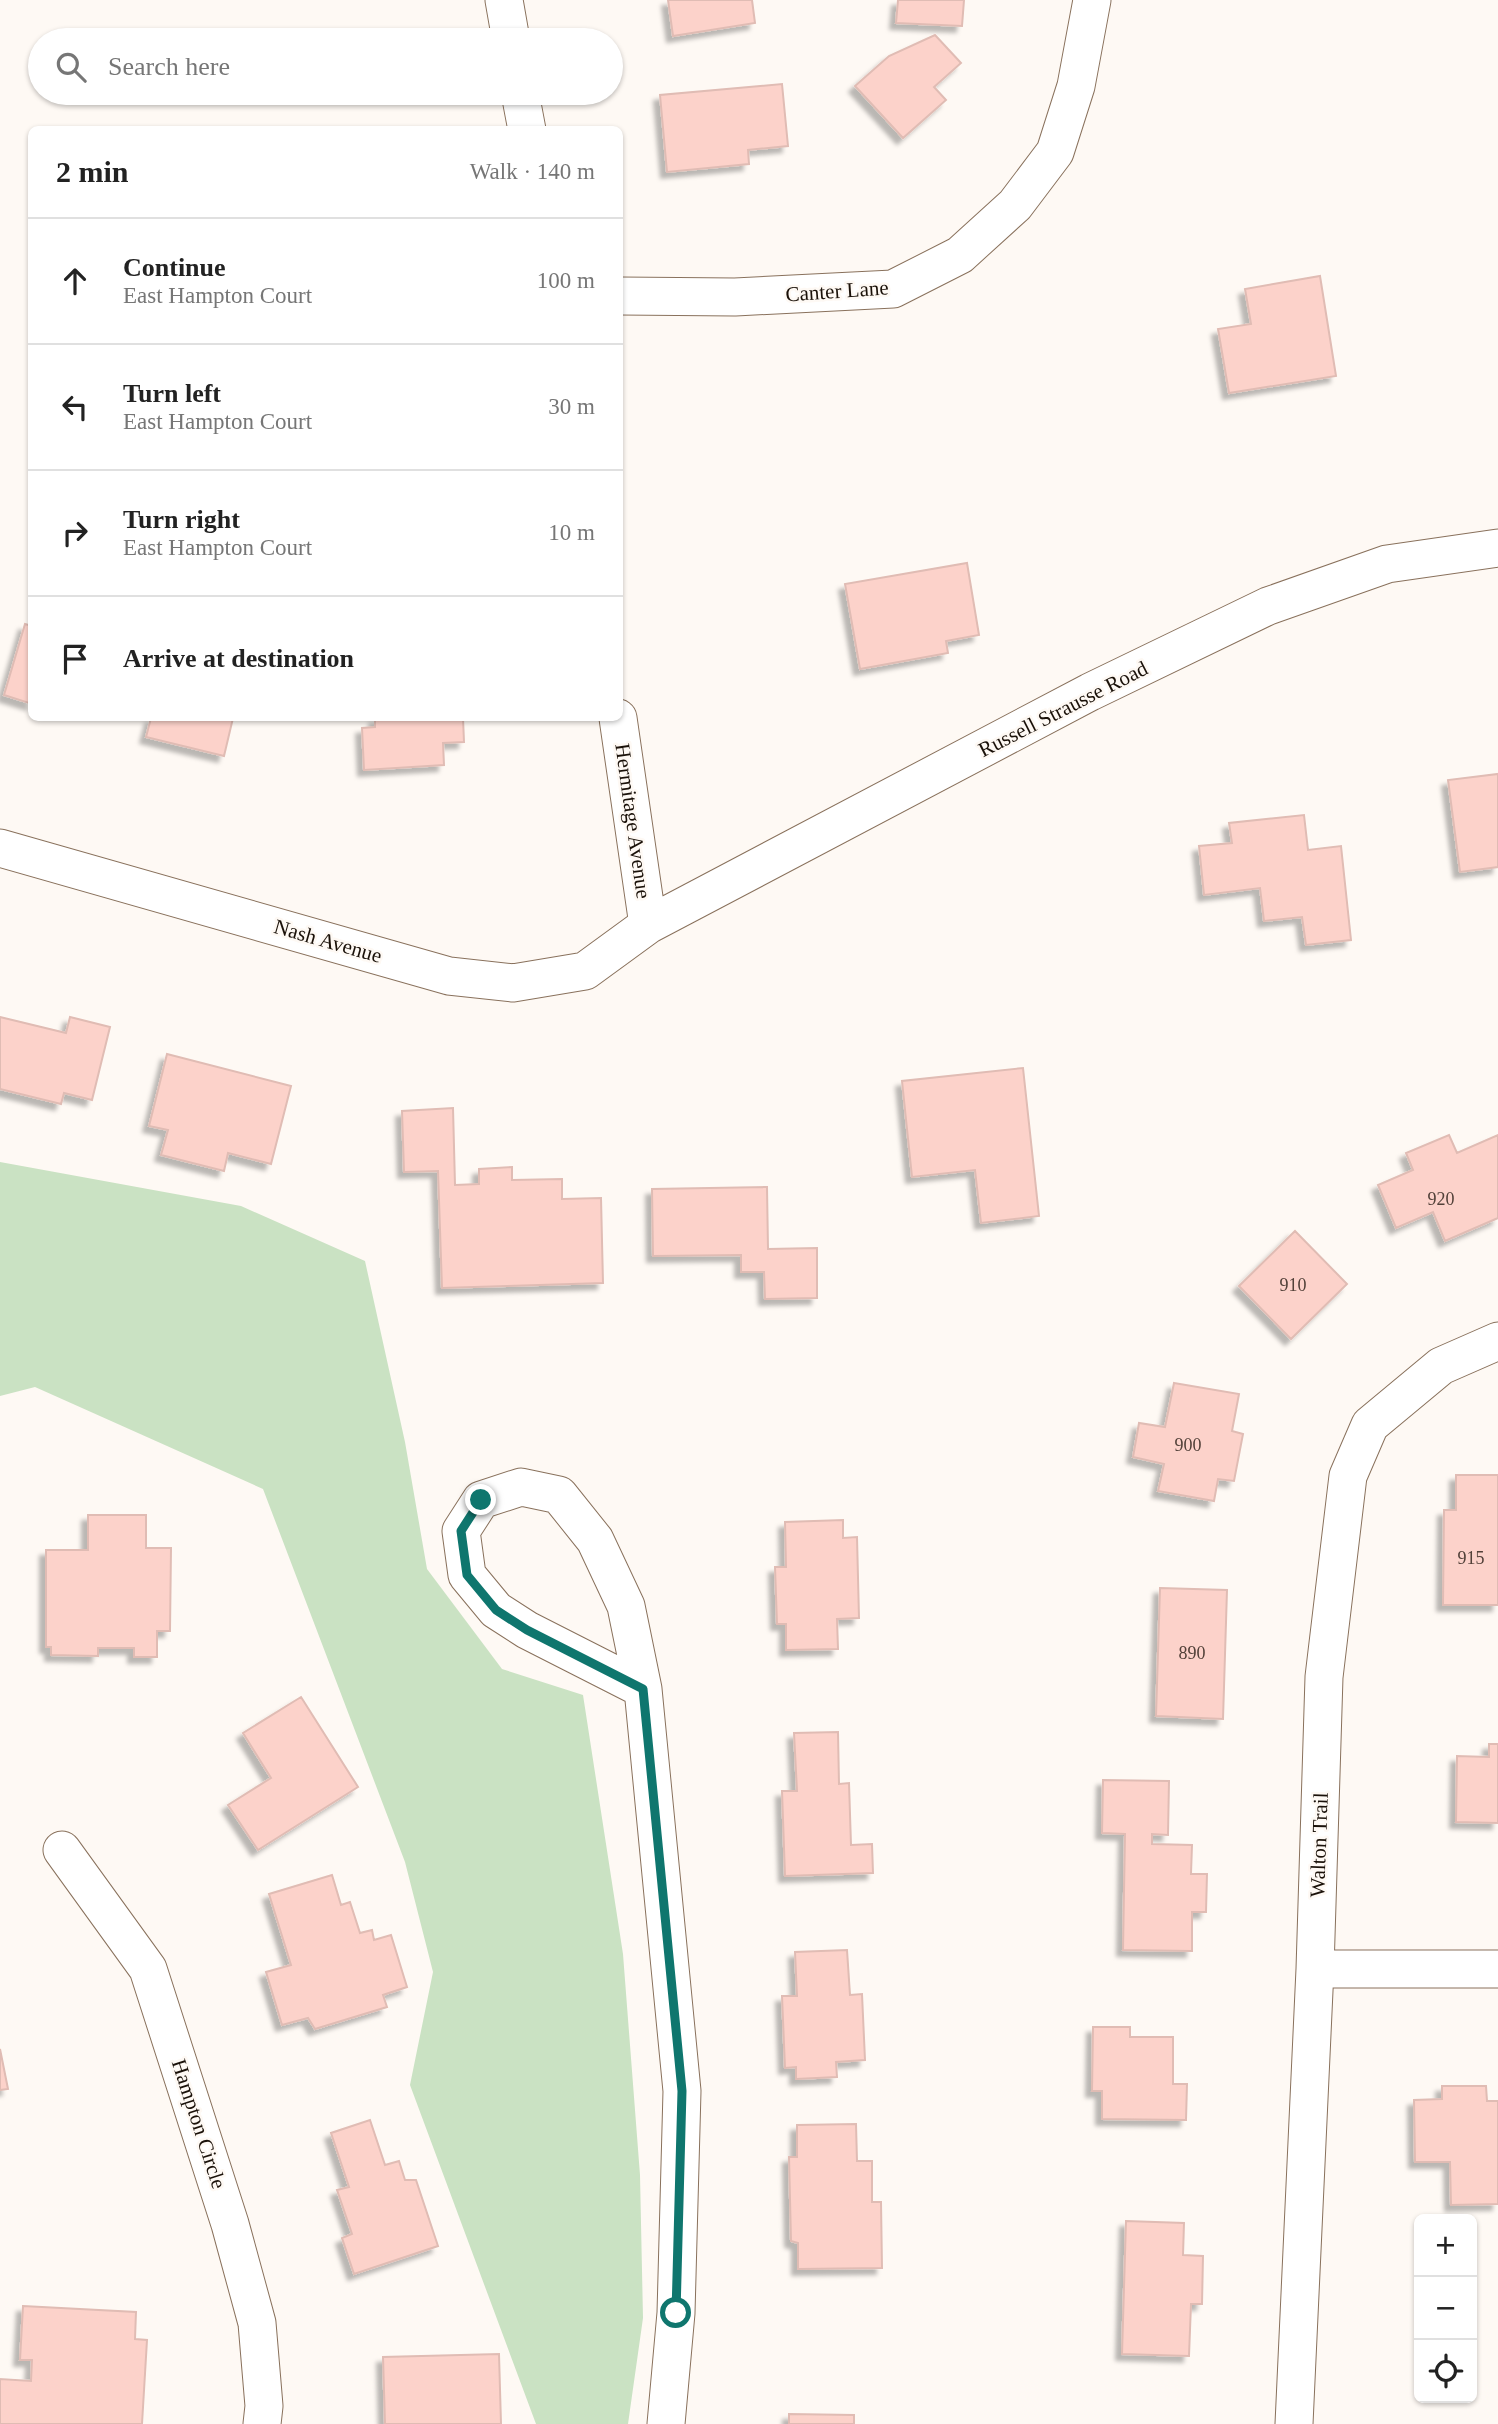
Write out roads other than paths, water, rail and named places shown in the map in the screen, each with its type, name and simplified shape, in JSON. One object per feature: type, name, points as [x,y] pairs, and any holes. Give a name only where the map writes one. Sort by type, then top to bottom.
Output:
[{"type":"street","points":[[504,0],[509,28]]},
{"type":"street","name":"Canter Lane","points":[[623,296],[735,297],[893,289],[960,255],[1015,205],[1055,152],[1076,86],[1092,0]]},
{"type":"street","points":[[522,105],[526,126]]},
{"type":"street","name":"Russell Strausse Road","points":[[648,925],[1090,692],[1268,606],[1387,564],[1498,548]]},
{"type":"street","name":"Hermitage Avenue","points":[[618,721],[648,925]]},
{"type":"street","name":"Nash Avenue","points":[[0,848],[449,976],[513,983],[585,971],[648,925]]},
{"type":"street","name":"Walton Trail","points":[[1294,2424],[1315,1969],[1324,1677],[1348,1476],[1370,1425],[1441,1366],[1498,1341]]},
{"type":"street","points":[[643,1689],[527,1630],[489,1601],[467,1575],[461,1531],[481,1500],[521,1487],[559,1495],[594,1540],[626,1606],[643,1689],[682,2091],[676,2313],[666,2424]]},
{"type":"street","name":"Hampton Circle","points":[[62,1850],[148,1969],[230,2224],[257,2323],[264,2406],[262,2424]]},
{"type":"street","points":[[1315,1969],[1498,1969]]}]
